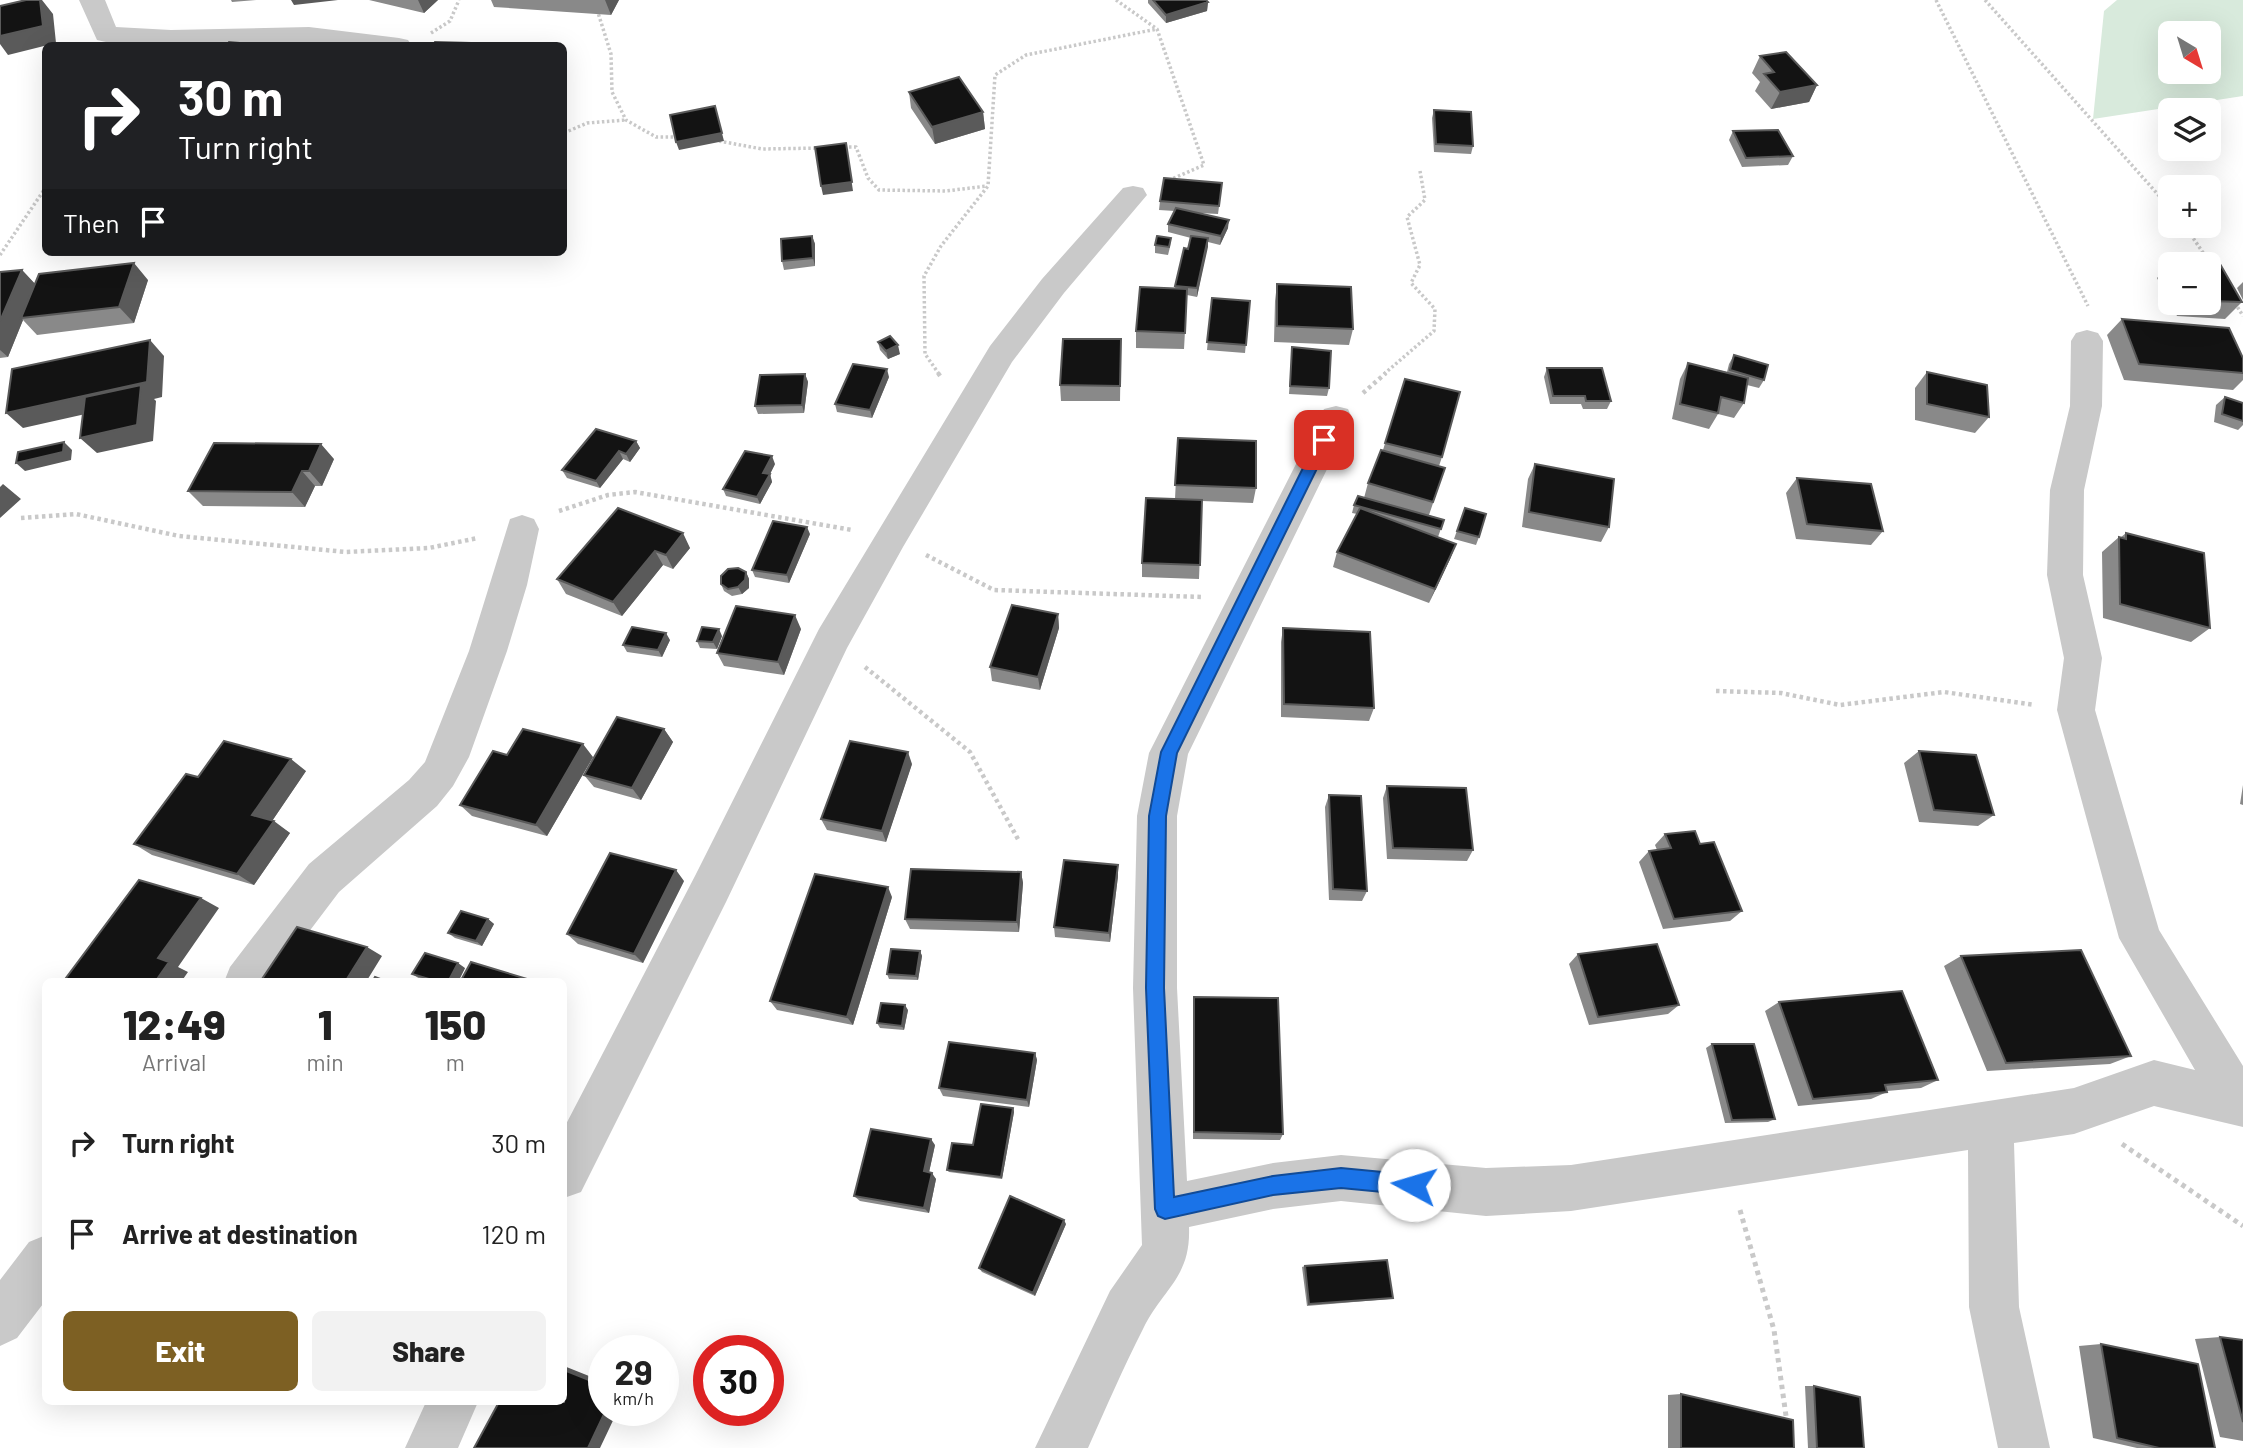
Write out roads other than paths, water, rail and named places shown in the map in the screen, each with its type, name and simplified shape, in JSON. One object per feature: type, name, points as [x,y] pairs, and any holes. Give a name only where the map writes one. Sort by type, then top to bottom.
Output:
[{"type":"street","points":[[92,0],[92,7],[106,34],[171,38],[309,35],[410,41]]},
{"type":"street","points":[[567,1169],[711,888],[832,640],[891,537],[967,415],[1001,354],[1053,286],[1133,195]]},
{"type":"street","points":[[2087,341],[2086,406],[2067,490],[2065,551],[2065,575],[2083,658],[2076,710],[2140,938],[2242,1104]]},
{"type":"street","points":[[1061,1448],[1127,1308],[1166,1252],[1155,988],[1157,816],[1169,752],[1335,418]]},
{"type":"street","points":[[248,978],[324,878],[423,793],[439,775],[449,757],[488,650],[509,585],[523,529]]},
{"type":"street","points":[[1165,1209],[1273,1185],[1341,1178],[1486,1192],[1571,1188],[1726,1162],[1991,1126],[2074,1111],[2154,1083],[2242,1104]]},
{"type":"street","points":[[1991,1126],[1994,1307],[2024,1448]]},
{"type":"street","points":[[0,1321],[42,1264]]},
{"type":"street","points":[[431,1448],[452,1405]]}]
